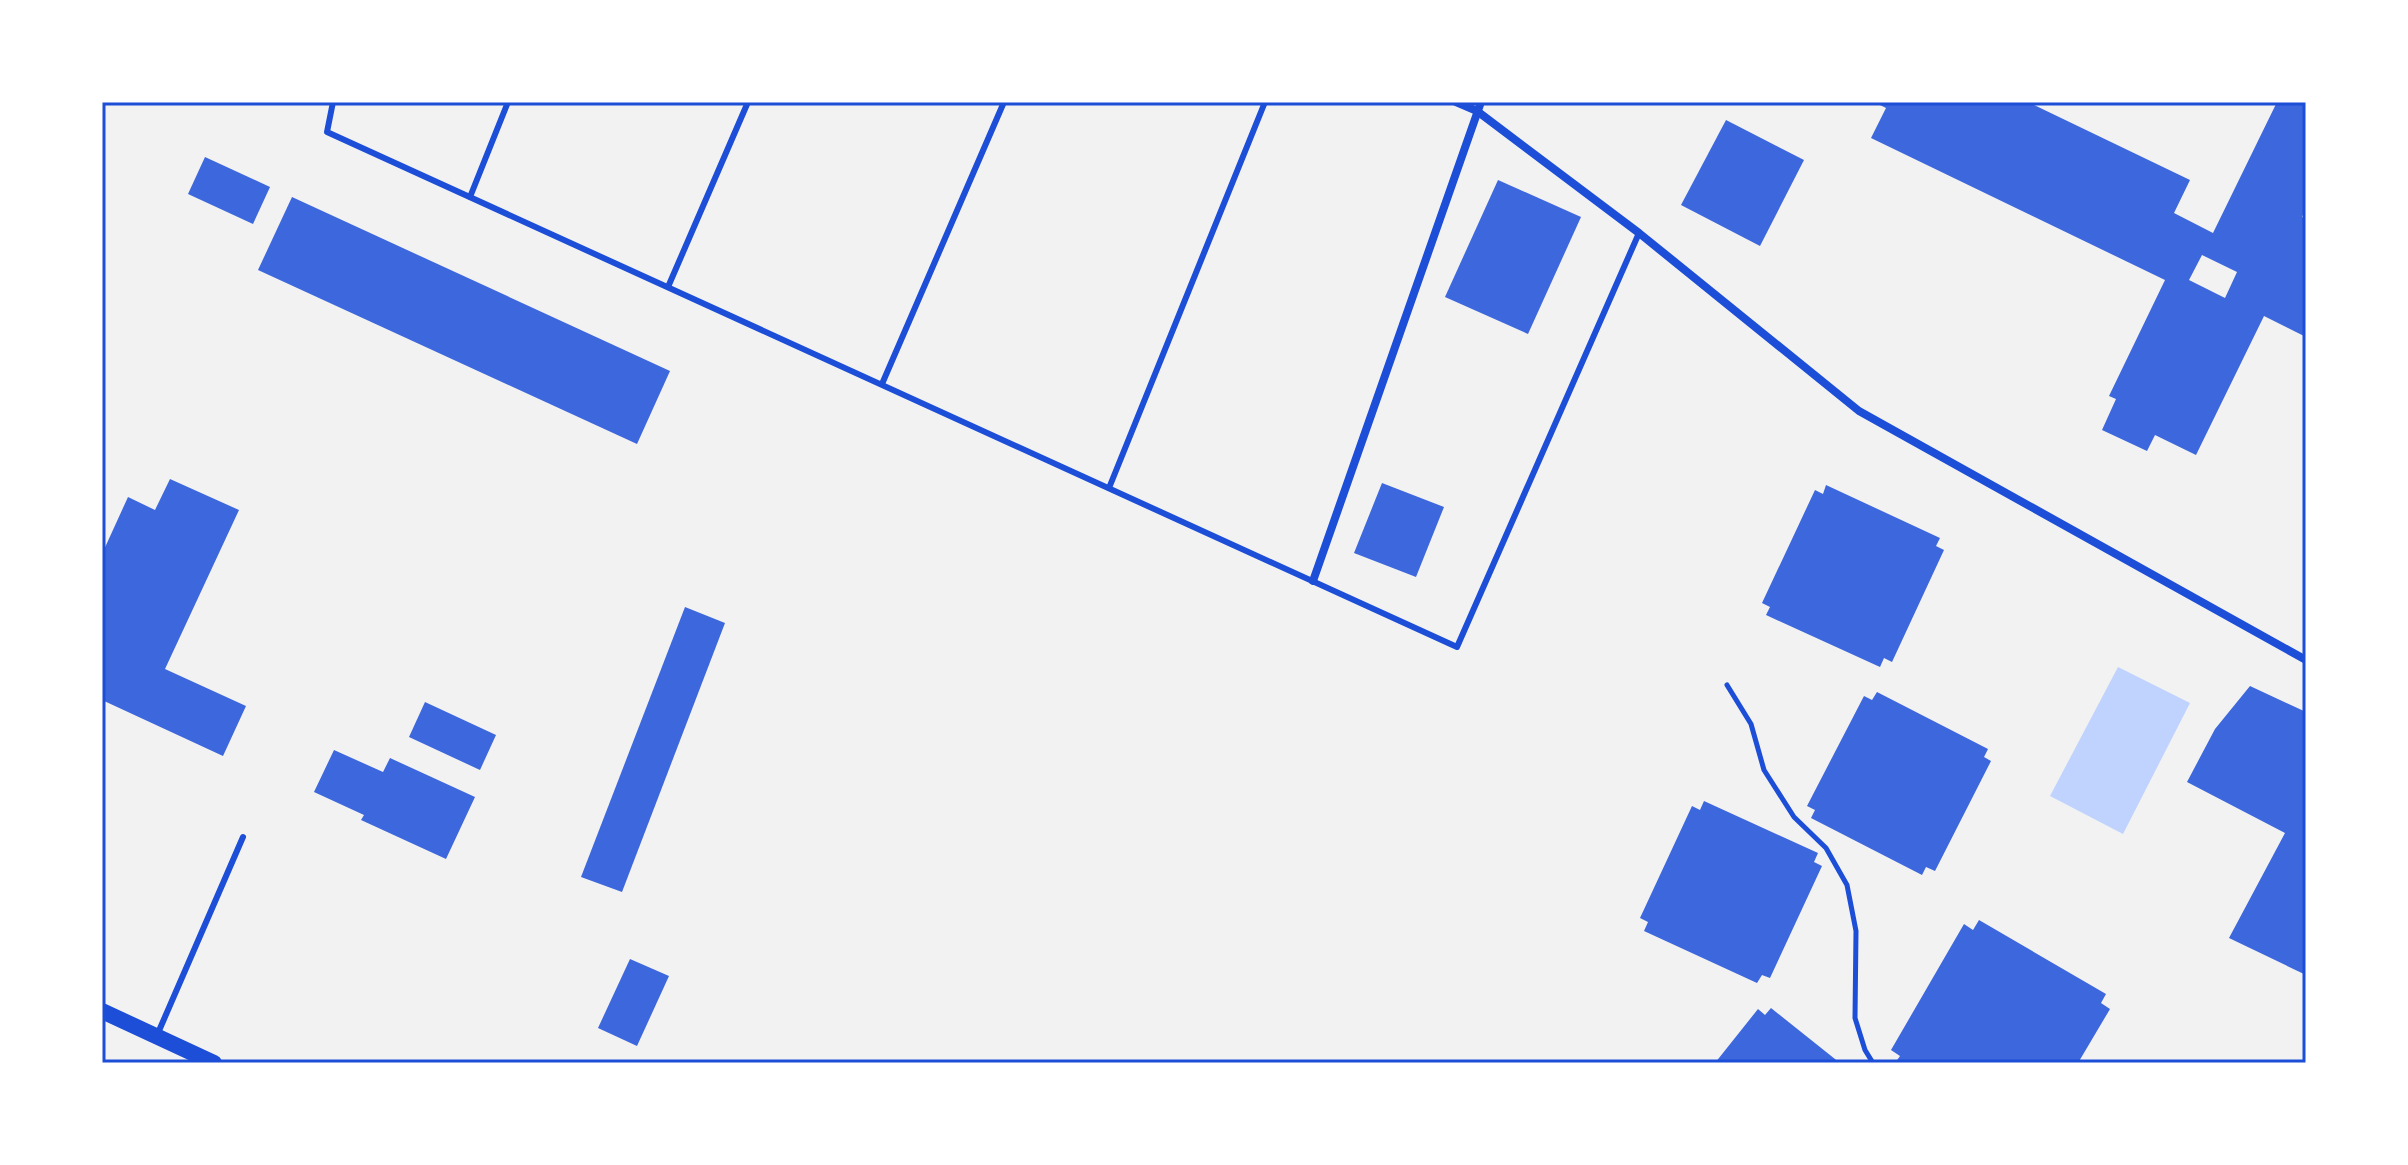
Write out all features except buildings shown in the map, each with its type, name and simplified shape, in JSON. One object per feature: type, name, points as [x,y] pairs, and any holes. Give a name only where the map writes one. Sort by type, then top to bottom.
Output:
[{"type":"main road","points":[[102,1011],[214,1063]]},
{"type":"street","points":[[1456,102],[1479,106],[1859,411],[2306,660]]},
{"type":"street","points":[[1313,581],[1479,106]]},
{"type":"lane","points":[[333,102],[327,132],[1457,647],[1639,233]]},
{"type":"lane","points":[[470,197],[508,102]]},
{"type":"lane","points":[[668,287],[748,102]]},
{"type":"lane","points":[[882,384],[1004,102]]},
{"type":"lane","points":[[1109,488],[1265,102]]},
{"type":"lane","points":[[157,1036],[243,837]]},
{"type":"path","points":[[1727,685],[1751,724],[1764,770],[1794,817],[1826,848],[1847,885],[1856,931],[1855,1018],[1865,1050],[1873,1063]]},
{"type":"water","points":[[2118,667],[2190,703],[2123,834],[2050,796]]}]
